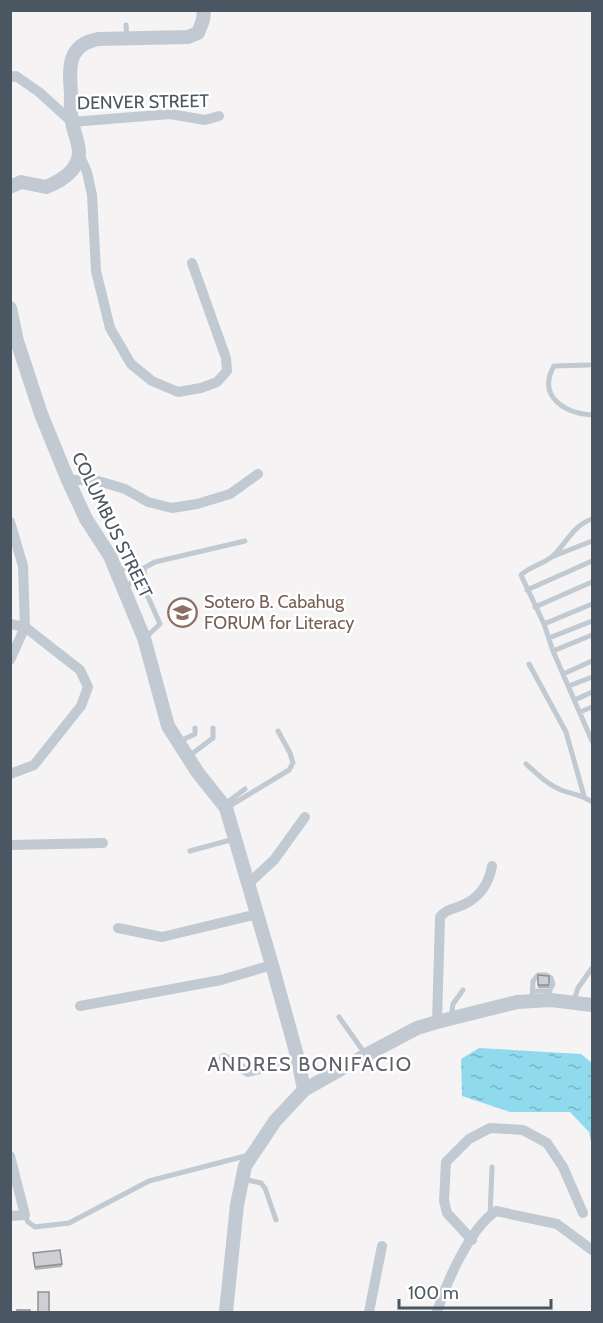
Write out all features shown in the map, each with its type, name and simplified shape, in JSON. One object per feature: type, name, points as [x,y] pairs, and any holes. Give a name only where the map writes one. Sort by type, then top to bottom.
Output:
[{"type":"street","points":[[192,263],[225,358],[226,371],[217,382],[201,388],[178,392],[152,381],[131,364],[110,328],[96,271],[92,195],[72,122],[69,67],[76,50],[91,40],[127,31],[188,37],[198,33],[204,10]]},
{"type":"street","name":"DENVER STREET","points":[[10,77],[16,76],[39,92],[72,122],[170,114],[205,120],[219,116]]},
{"type":"street","points":[[10,187],[21,182],[45,187],[57,183],[69,174],[79,154]]},
{"type":"street","name":"COLUMBUS STREET","points":[[10,308],[17,340],[41,414],[86,519],[116,569],[144,638],[168,726],[177,743],[225,806],[272,965],[304,1090]]},
{"type":"street","points":[[68,480],[95,480],[125,489],[148,502],[172,508],[197,504],[230,494],[258,474]]},
{"type":"street","points":[[10,522],[23,566],[25,627],[10,660]]},
{"type":"street","points":[[10,624],[25,627],[80,670],[88,687],[81,706],[34,765],[10,774]]},
{"type":"street","points":[[249,883],[274,860],[305,817]]},
{"type":"street","points":[[11,848],[103,843]]},
{"type":"street","points":[[437,1022],[440,917],[445,910],[466,903],[482,891],[489,881],[492,866]]},
{"type":"street","points":[[118,928],[162,937],[257,914]]},
{"type":"street","points":[[80,1006],[220,980],[272,965]]},
{"type":"street","points":[[226,1312],[245,1166],[250,1155],[275,1121],[304,1090],[417,1028],[437,1022],[540,996],[592,1005]]},
{"type":"street","points":[[225,1058],[248,1072],[297,1059]]},
{"type":"street","points":[[472,1240],[447,1213],[444,1201],[446,1162],[469,1139],[490,1128],[523,1130],[547,1143],[563,1167],[583,1213]]},
{"type":"street","points":[[10,1156],[25,1215],[10,1216]]},
{"type":"street","points":[[437,1312],[445,1288],[472,1240],[490,1215],[496,1211],[556,1224],[592,1250]]},
{"type":"street","points":[[369,1312],[382,1246]]},
{"type":"lane","points":[[589,366],[554,366],[548,377],[549,392],[560,405],[576,412],[592,415]]},
{"type":"lane","points":[[552,557],[579,525],[592,519]]},
{"type":"lane","points":[[125,590],[144,568],[155,562],[245,541]]},
{"type":"lane","points":[[592,541],[552,557],[526,570],[521,575],[580,712],[590,727],[592,741]]},
{"type":"lane","points":[[527,590],[592,561]]},
{"type":"lane","points":[[116,569],[144,568]]},
{"type":"lane","points":[[144,568],[145,590],[160,624],[144,638]]},
{"type":"lane","points":[[535,607],[592,582]]},
{"type":"lane","points":[[544,624],[592,604]]},
{"type":"lane","points":[[549,638],[592,621]]},
{"type":"lane","points":[[554,651],[592,635]]},
{"type":"lane","points":[[563,674],[592,662]]},
{"type":"lane","points":[[529,664],[566,732],[584,796]]},
{"type":"lane","points":[[570,686],[592,677]]},
{"type":"lane","points":[[575,700],[592,692]]},
{"type":"lane","points":[[580,712],[592,706]]},
{"type":"lane","points":[[177,743],[195,734],[195,728]]},
{"type":"lane","points":[[187,757],[213,738],[213,728]]},
{"type":"lane","points":[[225,806],[289,770],[293,763],[279,731]]},
{"type":"lane","points":[[526,764],[541,778],[561,789],[592,801]]},
{"type":"lane","points":[[225,806],[245,789]]},
{"type":"lane","points":[[190,850],[236,838]]},
{"type":"lane","points":[[573,1003],[578,988],[590,976],[592,968]]},
{"type":"lane","points":[[451,1018],[453,1004],[463,990]]},
{"type":"lane","points":[[339,1017],[366,1055]]},
{"type":"lane","points":[[25,1215],[28,1222],[35,1227],[69,1223],[149,1180],[245,1154],[250,1155]]},
{"type":"lane","points":[[490,1215],[492,1167]]},
{"type":"lane","points":[[242,1178],[261,1183],[265,1188],[276,1220]]},
{"type":"water","points":[[479,1048],[581,1054],[592,1063],[592,1145],[589,1132],[570,1112],[510,1112],[462,1096],[461,1059]]},
{"type":"building","points":[[538,975],[549,976],[549,985],[538,985]]},
{"type":"building","points":[[60,1250],[62,1264],[35,1267],[33,1253]]},
{"type":"building","points":[[38,1292],[49,1292],[49,1312],[38,1312]]},
{"type":"building","points":[[17,1310],[30,1310],[30,1312],[18,1312]]},
{"type":"place","name":"Sotero B. Cabahug FORUM for Literacy","points":[[183,612]]},
{"type":"district","name":"ANDRES BONIFACIO","points":[[310,1064]]}]
